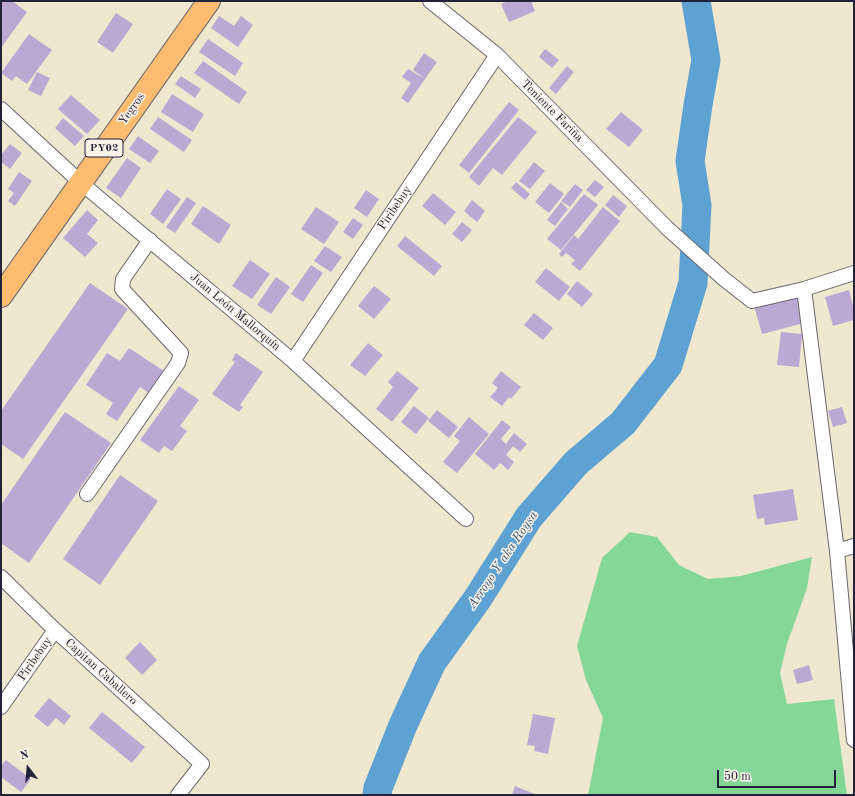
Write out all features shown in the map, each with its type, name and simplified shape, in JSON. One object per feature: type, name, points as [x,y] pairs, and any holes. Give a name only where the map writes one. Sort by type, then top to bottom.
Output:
[{"type":"main road","name":"Yegros","points":[[1,296],[209,1]]},
{"type":"street","name":"Teniente Fariña","points":[[430,1],[497,55],[667,228],[724,279],[752,301],[804,289]]},
{"type":"street","name":"Piribebuy","points":[[293,361],[497,55]]},
{"type":"street","name":"Juan León Mallorquín","points":[[1,109],[80,182],[293,361],[466,519]]},
{"type":"street","points":[[87,494],[178,363],[181,353],[122,289],[123,279],[150,240]]},
{"type":"street","points":[[854,273],[804,289],[837,551],[854,740]]},
{"type":"street","points":[[837,551],[854,546]]},
{"type":"street","name":"Capitan Caballero","points":[[1,577],[55,630],[202,764],[178,795]]},
{"type":"street","name":"Piribebuy","points":[[1,707],[55,630]]},
{"type":"green space","points":[[630,532],[657,537],[679,565],[708,579],[741,576],[812,557],[807,588],[787,644],[780,673],[787,704],[834,699],[847,795],[588,795],[603,718],[586,680],[577,646],[602,558]]},
{"type":"building","points":[[1,1],[12,1],[27,12],[1,48]]},
{"type":"building","points":[[508,1],[531,1],[535,11],[509,22],[501,4]]},
{"type":"building","points":[[116,13],[133,24],[113,53],[97,42]]},
{"type":"building","points":[[219,16],[234,26],[241,16],[253,25],[238,47],[211,28]]},
{"type":"building","points":[[29,34],[52,50],[27,84],[16,76],[12,81],[1,73]]},
{"type":"building","points":[[208,39],[243,63],[235,76],[199,52]]},
{"type":"building","points":[[545,49],[559,60],[552,68],[539,57]]},
{"type":"building","points":[[424,53],[437,62],[425,79],[413,70]]},
{"type":"building","points":[[203,61],[247,92],[239,104],[194,73]]},
{"type":"building","points":[[567,66],[574,72],[556,94],[549,88]]},
{"type":"building","points":[[408,69],[425,79],[408,103],[401,98],[411,83],[402,77]]},
{"type":"building","points":[[37,72],[50,78],[41,96],[28,90]]},
{"type":"building","points":[[181,76],[201,89],[195,98],[175,84]]},
{"type":"building","points":[[172,94],[204,114],[193,132],[161,112]]},
{"type":"building","points":[[71,95],[100,120],[87,134],[58,109]]},
{"type":"building","points":[[509,102],[519,110],[469,173],[459,165]]},
{"type":"building","points":[[621,112],[643,130],[629,147],[606,129]]},
{"type":"building","points":[[158,117],[192,140],[184,152],[150,129]]},
{"type":"building","points":[[518,117],[537,132],[502,175],[493,168],[479,186],[469,177]]},
{"type":"building","points":[[63,118],[84,136],[75,146],[55,128]]},
{"type":"building","points":[[138,136],[159,151],[150,163],[129,149]]},
{"type":"building","points":[[10,144],[22,153],[10,169],[1,162],[1,155]]},
{"type":"building","points":[[127,158],[141,168],[121,198],[106,188]]},
{"type":"building","points":[[534,162],[545,171],[530,189],[519,181]]},
{"type":"building","points":[[19,172],[32,181],[15,206],[8,201],[14,193],[8,189]]},
{"type":"building","points":[[595,180],[604,187],[595,197],[586,190]]},
{"type":"building","points":[[516,182],[530,194],[525,200],[511,188]]},
{"type":"building","points":[[550,183],[564,194],[549,213],[535,202]]},
{"type":"building","points":[[575,184],[583,190],[570,207],[561,201]]},
{"type":"building","points":[[167,189],[181,199],[163,224],[150,214]]},
{"type":"building","points":[[366,190],[379,199],[367,217],[354,208]]},
{"type":"building","points":[[433,193],[456,212],[445,225],[422,206]]},
{"type":"building","points":[[584,194],[598,205],[561,250],[547,239]]},
{"type":"building","points":[[613,195],[627,206],[619,217],[605,205]]},
{"type":"building","points":[[187,197],[196,203],[175,233],[166,227]]},
{"type":"building","points":[[472,200],[485,211],[477,222],[464,211]]},
{"type":"building","points":[[561,202],[568,209],[555,226],[547,220]]},
{"type":"building","points":[[203,206],[231,225],[219,244],[191,224]]},
{"type":"building","points":[[316,207],[339,222],[324,244],[301,229]]},
{"type":"building","points":[[603,207],[620,221],[580,271],[571,264],[575,260],[566,253],[562,257],[559,254],[574,235],[578,239]]},
{"type":"building","points":[[87,210],[98,220],[87,234],[98,243],[85,257],[63,238]]},
{"type":"building","points":[[353,218],[363,225],[353,239],[343,232]]},
{"type":"building","points":[[462,222],[472,230],[462,242],[452,234]]},
{"type":"building","points":[[405,236],[442,266],[434,276],[397,246]]},
{"type":"building","points":[[325,246],[342,257],[331,272],[314,261]]},
{"type":"building","points":[[250,260],[270,274],[252,299],[232,286]]},
{"type":"building","points":[[311,265],[323,273],[303,302],[291,294]]},
{"type":"building","points":[[546,268],[570,287],[559,301],[535,282]]},
{"type":"building","points":[[276,277],[290,287],[271,314],[257,305]]},
{"type":"building","points":[[577,281],[593,294],[582,307],[567,294]]},
{"type":"building","points":[[90,283],[128,309],[23,459],[1,444],[1,411]]},
{"type":"building","points":[[374,286],[391,299],[374,319],[358,306]]},
{"type":"building","points":[[849,290],[854,310],[854,320],[833,326],[825,297]]},
{"type":"building","points":[[797,294],[804,323],[762,334],[754,306]]},
{"type":"building","points":[[534,313],[553,328],[543,340],[524,325]]},
{"type":"building","points":[[781,332],[802,334],[799,367],[777,365]]},
{"type":"building","points":[[368,343],[383,355],[365,376],[350,365]]},
{"type":"building","points":[[129,348],[164,371],[149,393],[140,387],[117,421],[106,414],[113,403],[86,385],[107,353],[120,361]]},
{"type":"building","points":[[236,353],[263,372],[240,405],[243,407],[239,412],[212,394],[235,362],[232,360]]},
{"type":"building","points":[[397,371],[419,388],[392,422],[376,409],[393,387],[388,382]]},
{"type":"building","points":[[501,371],[521,387],[511,399],[509,397],[502,406],[490,397],[498,388],[492,383]]},
{"type":"building","points":[[179,386],[199,400],[180,426],[187,431],[172,451],[164,446],[159,453],[140,440]]},
{"type":"building","points":[[414,406],[429,418],[416,434],[401,422]]},
{"type":"building","points":[[842,407],[847,423],[833,427],[828,411]]},
{"type":"building","points":[[437,410],[458,427],[449,438],[428,421]]},
{"type":"building","points":[[65,412],[111,443],[29,563],[1,543],[1,505]]},
{"type":"building","points":[[469,417],[489,434],[457,473],[443,462],[460,441],[454,436]]},
{"type":"building","points":[[502,420],[511,427],[501,439],[506,444],[514,433],[527,444],[520,452],[513,446],[506,455],[514,462],[508,470],[500,463],[494,470],[475,454]]},
{"type":"building","points":[[120,475],[158,501],[100,585],[63,559]]},
{"type":"building","points":[[793,489],[798,520],[765,525],[764,518],[757,519],[753,495]]},
{"type":"building","points":[[140,642],[157,660],[142,675],[125,658]]},
{"type":"building","points":[[809,665],[813,680],[797,684],[793,670]]},
{"type":"building","points":[[49,698],[71,716],[64,725],[56,718],[48,727],[34,716]]},
{"type":"building","points":[[102,712],[145,747],[132,763],[89,728]]},
{"type":"building","points":[[533,714],[555,718],[548,754],[534,751],[535,746],[527,745]]},
{"type":"building","points":[[6,760],[31,779],[21,792],[1,777],[1,766]]},
{"type":"building","points":[[515,786],[537,795],[512,795]]},
{"type":"waterway","name":"Arroyo Y aka Roysa","points":[[377,795],[378,788],[403,725],[432,662],[478,598],[529,517],[576,463],[623,423],[668,365],[693,283],[697,205],[690,161],[706,60],[696,1]]}]
